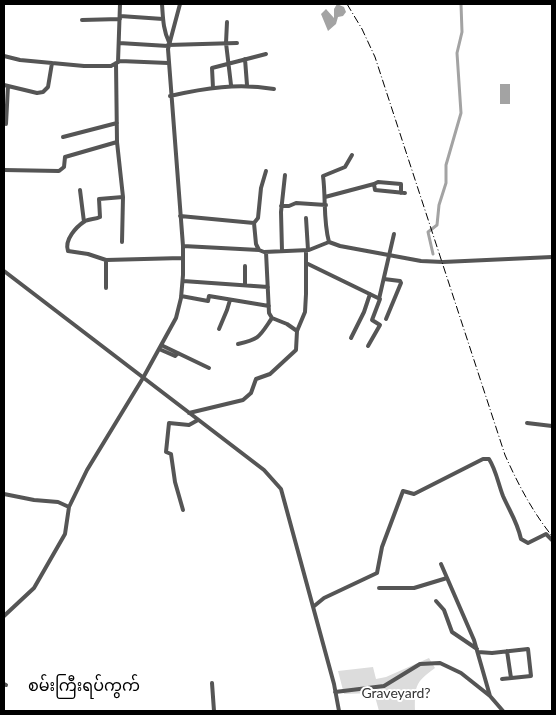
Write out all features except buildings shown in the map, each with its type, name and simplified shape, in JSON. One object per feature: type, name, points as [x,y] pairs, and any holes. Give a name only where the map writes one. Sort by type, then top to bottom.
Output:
[{"type":"street","points":[[120,4],[117,62],[117,142],[123,197],[122,242]]},
{"type":"street","points":[[162,4],[165,35],[169,45]]},
{"type":"street","points":[[4,616],[34,588],[65,534],[69,507],[87,470],[143,378],[176,318],[181,296],[183,246],[168,63],[169,45],[180,4]]},
{"type":"street","points":[[82,20],[120,18],[163,19]]},
{"type":"street","points":[[227,22],[226,43],[231,85]]},
{"type":"street","points":[[119,43],[169,45],[237,43]]},
{"type":"street","points":[[213,88],[212,68],[266,54]]},
{"type":"street","points":[[4,56],[20,60],[84,66],[110,66],[117,62],[168,63]]},
{"type":"street","points":[[244,59],[247,85]]},
{"type":"street","points":[[6,124],[6,86],[37,93],[43,92],[48,87],[52,63]]},
{"type":"street","points":[[170,96],[231,85],[274,88]]},
{"type":"street","points":[[63,136],[117,123]]},
{"type":"street","points":[[4,170],[59,172],[64,167],[65,158],[117,142]]},
{"type":"street","points":[[329,242],[326,231],[326,197],[323,176],[345,167],[352,155]]},
{"type":"street","points":[[259,250],[256,244],[254,223],[258,218],[261,188],[266,171]]},
{"type":"street","points":[[282,251],[281,206],[285,175]]},
{"type":"street","points":[[326,197],[364,188],[378,182],[401,184],[403,193],[375,190],[374,184]]},
{"type":"street","points":[[80,190],[84,222]]},
{"type":"street","points":[[123,197],[99,198],[100,217],[84,222],[69,237],[67,248],[70,251],[106,260],[182,258]]},
{"type":"street","points":[[281,206],[289,206],[296,203],[326,205]]},
{"type":"street","points":[[180,216],[254,223]]},
{"type":"street","points":[[189,413],[243,400],[251,393],[256,379],[270,374],[296,350],[297,331],[305,312],[306,218]]},
{"type":"street","points":[[368,346],[380,325],[372,320],[394,234]]},
{"type":"street","points":[[183,246],[266,252],[307,250],[329,242],[340,246],[420,261],[443,262],[552,257]]},
{"type":"street","points":[[238,344],[259,337],[272,318],[269,306],[266,252]]},
{"type":"street","points":[[106,260],[106,288]]},
{"type":"street","points":[[306,262],[379,298]]},
{"type":"street","points":[[245,266],[245,284]]},
{"type":"street","points":[[4,271],[264,470],[281,489],[336,692],[339,711]]},
{"type":"street","points":[[384,279],[401,282],[386,319]]},
{"type":"street","points":[[182,281],[268,287]]},
{"type":"street","points":[[351,338],[364,312],[370,294]]},
{"type":"street","points":[[181,296],[208,300],[209,296],[269,306]]},
{"type":"street","points":[[219,329],[230,300]]},
{"type":"street","points":[[272,318],[287,324],[297,331]]},
{"type":"street","points":[[160,347],[175,356],[178,352],[209,368]]},
{"type":"street","points":[[183,510],[175,482],[171,454],[166,452],[169,423],[189,425],[198,420]]},
{"type":"street","points":[[527,423],[552,426]]},
{"type":"street","points":[[313,607],[324,598],[377,573],[382,547],[403,491],[414,494],[484,459],[489,459],[492,464],[503,496],[518,524],[521,539],[528,543],[546,534],[552,540]]},
{"type":"street","points":[[4,494],[34,500],[58,502],[69,507]]},
{"type":"street","points":[[441,564],[478,651],[490,696]]},
{"type":"street","points":[[379,588],[414,588],[447,578]]},
{"type":"street","points":[[436,601],[444,610],[452,632],[478,651],[492,653],[528,649],[531,676],[502,679]]},
{"type":"street","points":[[507,651],[511,678]]},
{"type":"street","points":[[336,692],[384,686],[420,664],[440,663],[461,673],[490,696],[503,711]]},
{"type":"street","points":[[212,683],[214,711]]},
{"type":"green space","name":"Graveyard?","points":[[429,658],[435,668],[417,686],[415,711],[379,711],[374,693],[344,694],[338,671],[373,667],[376,679],[386,677]]},
{"type":"shaded area","points":[[337,4],[344,7],[346,12],[343,16],[338,17],[336,24],[328,31],[321,14],[326,9],[334,18],[334,9]]},
{"type":"shaded area","points":[[500,84],[510,84],[510,104],[500,104]]},
{"type":"waterway","points":[[433,254],[428,232],[437,225],[439,205],[446,183],[446,165],[461,113],[457,53],[462,32],[461,4]]},
{"type":"railway","points":[[347,4],[362,29],[375,57],[505,455],[526,497],[552,536]]},
{"type":"district","name":"စမ်းကြီးရပ်ကွက်","points":[[84,686]]}]
